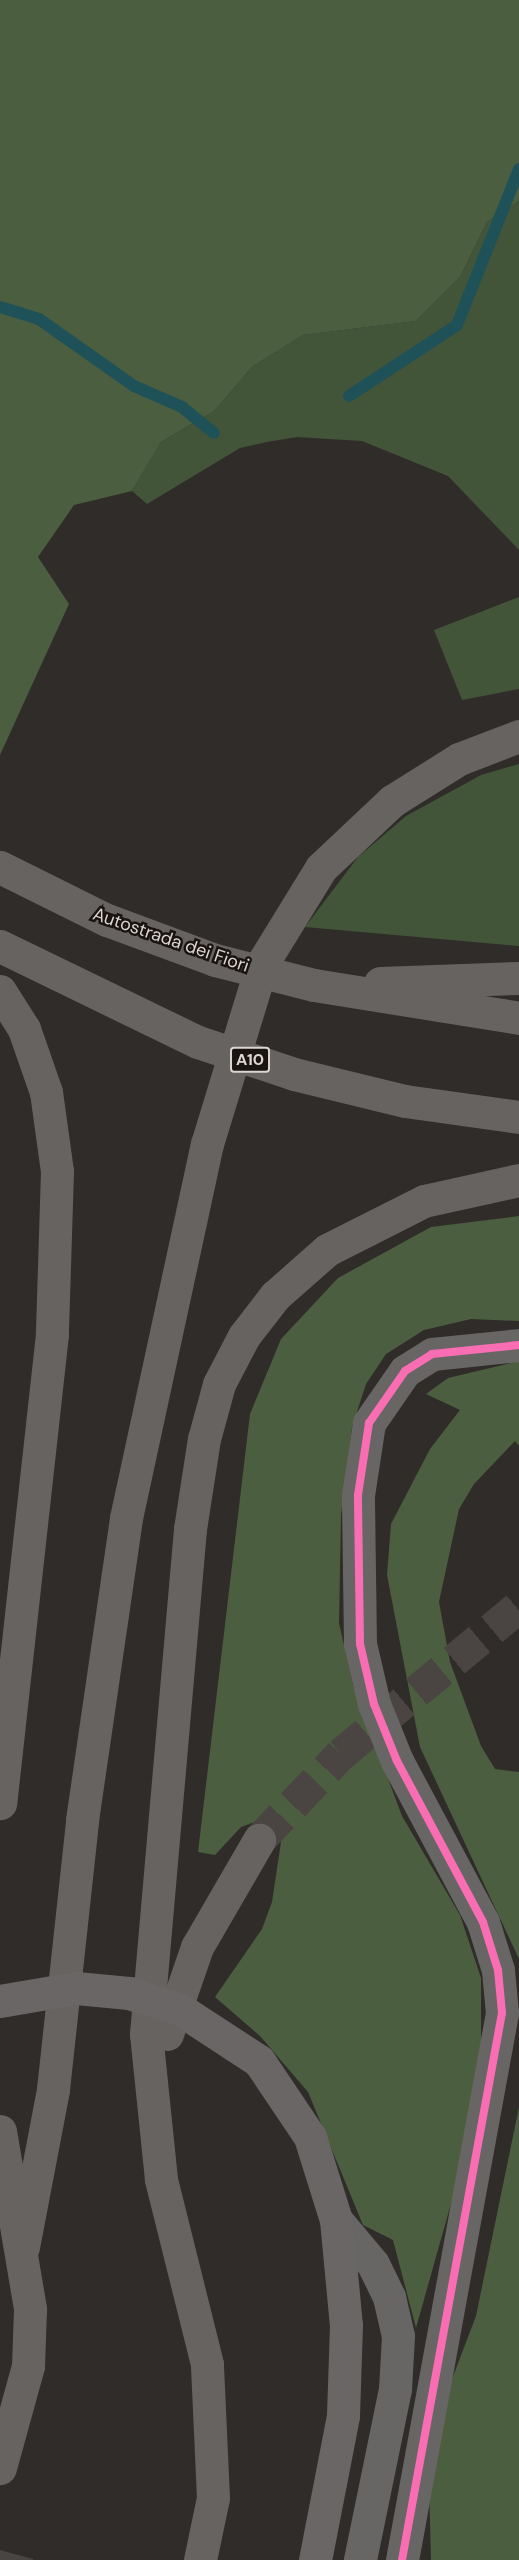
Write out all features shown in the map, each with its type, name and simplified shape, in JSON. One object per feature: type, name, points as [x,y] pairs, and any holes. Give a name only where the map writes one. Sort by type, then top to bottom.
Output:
[{"type":"highway","points":[[23,2247],[53,2089],[82,1820],[126,1518],[207,1144],[262,964],[321,867],[392,801],[459,759],[519,736]]},
{"type":"highway","name":"Autostrada dei Fiori","points":[[0,867],[106,920],[215,960],[314,985]]},
{"type":"highway","name":"A10","points":[[0,946],[198,1042],[294,1074],[405,1101],[519,1117]]},
{"type":"highway","points":[[314,985],[519,978]]},
{"type":"highway","points":[[314,985],[519,1018]]},
{"type":"highway","points":[[0,991],[24,1029],[46,1092],[57,1171],[52,1334],[0,1803]]},
{"type":"highway","points":[[200,2560],[213,2498],[207,2364],[161,2179],[150,2100],[146,2034],[190,1529],[219,1384],[275,1296],[327,1250],[424,1201],[519,1180]]},
{"type":"highway","points":[[150,2100],[196,1947],[259,1840]]},
{"type":"highway","points":[[0,2131],[23,2247],[30,2309],[28,2366],[0,2468]]},
{"type":"main road","points":[[0,2001],[76,1988],[129,1993],[181,2010],[259,2061],[310,2137],[336,2220],[346,2325],[343,2416],[315,2560]]},
{"type":"street","points":[[402,2560],[502,2013],[498,1970],[483,1922],[397,1761],[374,1704],[360,1644],[358,1495],[369,1423],[405,1371],[432,1354],[519,1345]]},
{"type":"street","points":[[336,2220],[373,2264],[389,2297],[398,2336],[395,2388],[360,2560]]},
{"type":"green space","points":[[0,0],[519,0],[519,201],[487,222],[460,277],[416,321],[303,335],[253,366],[214,411],[161,442],[132,491],[74,505],[38,557],[69,604],[0,755]]},
{"type":"green space","points":[[519,201],[519,550],[448,476],[362,441],[297,437],[267,442],[240,448],[147,504],[132,491],[161,442],[214,411],[253,366],[303,335],[416,321],[460,277],[487,222]]},
{"type":"green space","points":[[519,597],[519,689],[462,700],[434,630]]},
{"type":"green space","points":[[519,764],[519,946],[305,927],[358,857],[406,816],[481,775]]},
{"type":"green space","points":[[519,1216],[519,1321],[471,1319],[424,1330],[386,1354],[366,1384],[352,1427],[341,1515],[339,1623],[353,1685],[402,1816],[460,1915],[481,1978],[481,2045],[454,2193],[416,2328],[393,2240],[363,2225],[308,2092],[260,2036],[215,1997],[262,1929],[272,1902],[281,1842],[266,1818],[241,1827],[215,1855],[198,1852],[250,1414],[281,1339],[338,1278],[431,1227]]},
{"type":"green space","points":[[519,1361],[519,1446],[515,1441],[474,1484],[459,1509],[439,1602],[450,1662],[481,1746],[495,1769],[519,1772],[519,1959],[420,1747],[387,1575],[391,1524],[430,1449],[460,1410],[426,1394],[448,1378]]},
{"type":"green space","points":[[519,2107],[519,2560],[431,2560],[428,2442],[476,2316]]},
{"type":"building","points":[[0,2550],[33,2559],[33,2560],[0,2560]]},
{"type":"waterway","points":[[349,396],[457,325],[519,169]]},
{"type":"waterway","points":[[0,307],[39,319],[134,386],[182,407],[214,433]]},
{"type":"tunnel","points":[[259,1840],[341,1754],[519,1606]]},
{"type":"cycle path","points":[[402,2560],[502,2013],[498,1970],[483,1922],[397,1761],[374,1704],[360,1644],[358,1495],[369,1423],[405,1371],[432,1354],[519,1345]]}]
